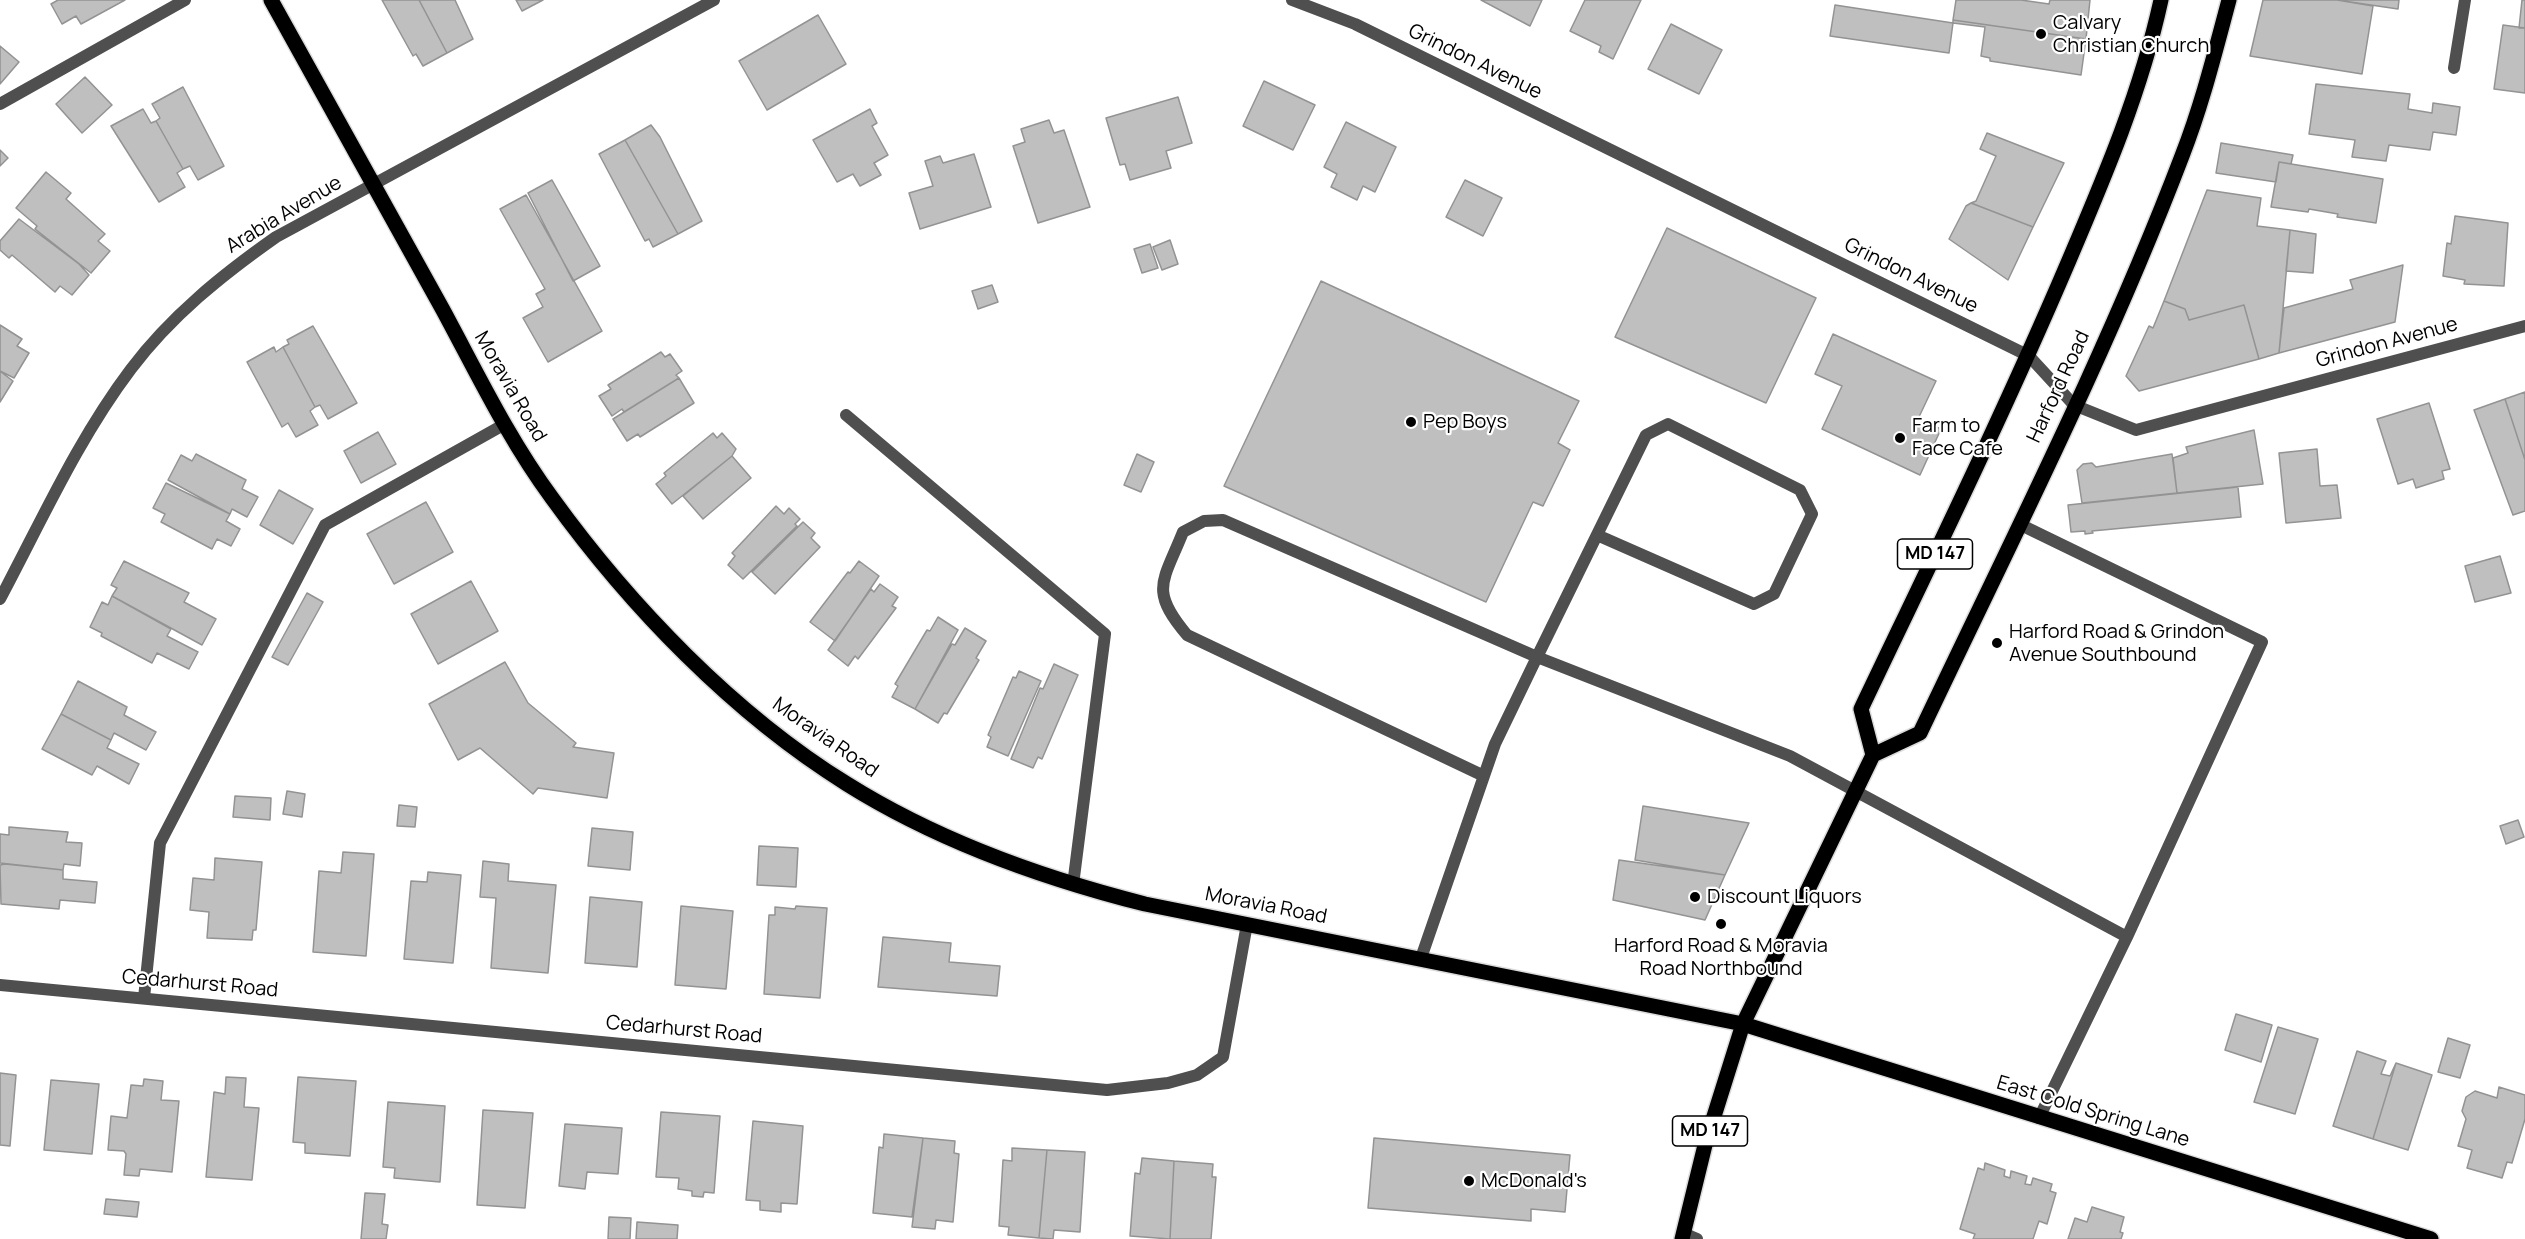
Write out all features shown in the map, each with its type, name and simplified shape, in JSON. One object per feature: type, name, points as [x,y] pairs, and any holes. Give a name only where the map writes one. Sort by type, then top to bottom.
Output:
[{"type":"main road","name":"Moravia Road","points":[[271,0],[506,424],[549,495],[597,558],[711,679],[784,739],[848,784],[916,821],[1007,862],[1073,885],[1145,904],[1743,1024]]},
{"type":"main road","name":"Harford Road","points":[[2162,0],[2134,101],[2029,356],[1861,710],[1874,755],[1920,733],[2019,524],[2074,405],[2182,156],[2209,77],[2229,0]]},
{"type":"main road","name":"MD 147","points":[[1687,1237],[1706,1145],[1743,1024],[1874,755]]},
{"type":"main road","name":"East Cold Spring Lane","points":[[1743,1024],[2431,1239]]},
{"type":"street","points":[[0,104],[185,0]]},
{"type":"street","name":"Arabia Avenue","points":[[0,599],[96,423],[131,369],[172,322],[219,277],[276,237],[714,0]]},
{"type":"street","name":"Grindon Avenue","points":[[1292,0],[1355,24],[2029,356],[2074,405],[2136,430],[2525,326]]},
{"type":"street","points":[[2454,68],[2465,0]]},
{"type":"street","points":[[846,415],[1105,634],[1073,885]]},
{"type":"street","points":[[144,998],[160,843],[325,525],[506,424]]},
{"type":"street","points":[[1421,958],[1495,744],[1646,435],[1668,424],[1800,490],[1812,514],[1774,594],[1754,604],[1597,536]]},
{"type":"street","points":[[1484,776],[1187,635],[1168,613],[1161,587],[1183,532],[1204,521],[1223,520],[1537,657],[1790,756],[2127,937]]},
{"type":"street","points":[[2019,524],[2262,642],[2127,937],[2039,1118]]},
{"type":"street","name":"Cedarhurst Road","points":[[0,985],[1107,1090],[1168,1083],[1197,1075],[1223,1057],[1247,924]]},
{"type":"building","points":[[58,0],[125,0],[81,24],[76,16],[62,24],[51,4]]},
{"type":"building","points":[[382,0],[419,0],[447,53],[423,66],[416,54],[413,56]]},
{"type":"building","points":[[419,0],[455,0],[473,39],[447,53]]},
{"type":"building","points":[[516,0],[543,0],[522,11]]},
{"type":"building","points":[[1481,0],[1542,0],[1530,26]]},
{"type":"building","points":[[1585,0],[1641,0],[1613,59],[1599,52],[1601,46],[1570,31]]},
{"type":"building","points":[[1956,0],[2021,0],[2049,4],[2050,0],[2090,0],[2086,39],[1953,20]]},
{"type":"building","points":[[2263,0],[2337,0],[2373,6],[2362,74],[2250,56]]},
{"type":"building","points":[[2337,0],[2399,0],[2398,9]]},
{"type":"building","points":[[2522,0],[2525,0],[2525,28],[2519,28]]},
{"type":"building","points":[[1835,5],[1953,23],[1949,53],[1830,36]]},
{"type":"building","points":[[818,15],[846,64],[767,110],[739,61]]},
{"type":"building","points":[[1953,20],[2086,39],[2081,75],[1990,61],[1990,58],[1981,56],[1985,27],[1953,23]]},
{"type":"building","points":[[1671,24],[1722,50],[1699,94],[1648,69]]},
{"type":"building","points":[[2503,25],[2525,28],[2525,93],[2494,89]]},
{"type":"building","points":[[0,46],[19,62],[0,84]]},
{"type":"building","points":[[85,77],[112,105],[82,133],[56,104]]},
{"type":"building","points":[[1264,81],[1315,105],[1293,150],[1243,126]]},
{"type":"building","points":[[2316,84],[2410,94],[2408,109],[2432,113],[2433,103],[2460,107],[2456,135],[2433,132],[2430,150],[2389,145],[2386,161],[2352,157],[2355,140],[2309,134]]},
{"type":"building","points":[[183,87],[224,166],[198,180],[190,166],[183,169],[156,121],[160,118],[152,104]]},
{"type":"building","points":[[1178,97],[1192,143],[1166,151],[1171,168],[1130,180],[1125,164],[1120,165],[1106,118]]},
{"type":"building","points":[[143,109],[151,123],[156,121],[183,169],[177,173],[185,187],[159,202],[111,126]]},
{"type":"building","points":[[870,109],[877,123],[872,126],[888,155],[874,163],[881,175],[860,186],[853,174],[837,182],[813,140]]},
{"type":"building","points":[[1049,120],[1054,133],[1064,130],[1090,207],[1038,223],[1013,146],[1025,142],[1021,129]]},
{"type":"building","points":[[1346,122],[1396,147],[1375,192],[1363,186],[1357,200],[1331,187],[1337,174],[1324,167]]},
{"type":"building","points":[[651,125],[660,137],[702,221],[678,234],[625,140]]},
{"type":"building","points":[[1987,133],[2064,163],[2033,227],[1971,203],[1976,201],[1996,156],[1980,149]]},
{"type":"building","points":[[625,140],[678,234],[653,247],[649,239],[645,241],[599,154]]},
{"type":"building","points":[[2221,143],[2293,155],[2291,164],[2279,162],[2276,182],[2216,173]]},
{"type":"building","points":[[0,150],[8,158],[0,166]]},
{"type":"building","points":[[974,154],[991,207],[920,229],[909,193],[933,186],[925,161],[940,156],[943,163]]},
{"type":"building","points":[[2279,162],[2383,179],[2376,223],[2337,217],[2338,214],[2309,209],[2308,212],[2271,207]]},
{"type":"building","points":[[46,172],[71,193],[66,199],[105,234],[98,241],[110,251],[91,273],[35,229],[37,226],[16,208]]},
{"type":"building","points":[[552,180],[600,266],[573,281],[528,193]]},
{"type":"building","points":[[1465,180],[1502,198],[1483,236],[1446,217]]},
{"type":"building","points":[[2207,190],[2261,198],[2257,226],[2290,230],[2279,353],[2259,359],[2244,305],[2189,320],[2185,309],[2164,301]]},
{"type":"building","points":[[526,195],[602,331],[548,362],[523,318],[543,307],[536,294],[545,289],[500,209]]},
{"type":"building","points":[[1971,203],[2033,227],[2008,280],[1949,239],[1966,206]]},
{"type":"building","points":[[2455,216],[2508,223],[2504,286],[2464,284],[2465,280],[2443,276],[2447,243],[2451,244]]},
{"type":"building","points":[[19,219],[79,264],[89,275],[72,295],[60,286],[55,292],[12,255],[9,258],[0,250],[0,241]]},
{"type":"building","points":[[1667,228],[1816,298],[1766,403],[1615,337]]},
{"type":"building","points":[[2290,230],[2316,234],[2313,273],[2286,271]]},
{"type":"building","points":[[1170,240],[1178,264],[1162,270],[1153,247]]},
{"type":"building","points":[[1150,244],[1158,268],[1142,273],[1134,249]]},
{"type":"building","points":[[2403,265],[2395,322],[2279,353],[2284,308],[2353,289],[2350,280]]},
{"type":"building","name":"Pep Boys","points":[[1321,281],[1579,401],[1558,443],[1570,450],[1543,506],[1533,502],[1486,602],[1224,486]]},
{"type":"building","points":[[992,285],[998,302],[978,309],[972,291]]},
{"type":"building","points":[[2164,301],[2185,309],[2189,320],[2244,305],[2259,359],[2139,391],[2126,376],[2149,326],[2153,328]]},
{"type":"building","points":[[0,325],[22,339],[17,346],[29,353],[14,378],[0,371]]},
{"type":"building","points":[[313,326],[357,403],[328,419],[320,405],[315,407],[283,347],[289,344],[287,340]]},
{"type":"building","points":[[1833,334],[1936,381],[1918,419],[1941,429],[1920,475],[1822,429],[1842,386],[1815,374]]},
{"type":"building","points":[[274,347],[276,352],[283,347],[315,407],[310,411],[318,425],[296,437],[288,423],[282,427],[247,362]]},
{"type":"building","points":[[661,352],[665,357],[670,354],[682,371],[676,375],[679,378],[624,412],[622,409],[612,416],[599,396],[611,389],[608,385]]},
{"type":"building","points":[[0,371],[13,381],[0,402]]},
{"type":"building","points":[[679,378],[694,403],[640,437],[638,434],[627,441],[613,419]]},
{"type":"building","points":[[2525,392],[2525,460],[2505,399]]},
{"type":"building","points":[[2505,399],[2525,460],[2525,511],[2513,515],[2474,410]]},
{"type":"building","points":[[2429,403],[2450,469],[2442,471],[2444,479],[2416,488],[2413,479],[2398,484],[2377,419]]},
{"type":"building","points":[[2254,430],[2263,484],[2177,493],[2173,458],[2188,453],[2186,447]]},
{"type":"building","points":[[378,432],[396,464],[361,483],[344,451]]},
{"type":"building","points":[[713,433],[717,438],[722,433],[736,449],[732,456],[672,504],[656,484],[666,476],[664,473]]},
{"type":"building","points":[[2317,449],[2320,486],[2337,485],[2341,518],[2286,523],[2279,453]]},
{"type":"building","points":[[196,454],[246,480],[242,489],[258,497],[247,517],[232,509],[230,514],[168,480],[181,455],[192,461]]},
{"type":"building","points":[[1137,454],[1154,462],[1141,492],[1124,485]]},
{"type":"building","points":[[2172,454],[2177,493],[2082,503],[2077,470],[2083,464],[2092,463],[2096,467]]},
{"type":"building","points":[[732,456],[751,478],[703,519],[683,496]]},
{"type":"building","points":[[166,483],[230,514],[226,521],[240,529],[231,546],[217,539],[212,549],[161,522],[165,514],[153,508]]},
{"type":"building","points":[[2238,487],[2241,517],[2092,531],[2093,533],[2085,534],[2085,531],[2071,532],[2068,505]]},
{"type":"building","points":[[279,490],[313,509],[293,544],[260,525]]},
{"type":"building","points":[[426,502],[453,552],[394,584],[367,534]]},
{"type":"building","points":[[776,506],[784,514],[789,508],[800,519],[795,524],[797,526],[743,579],[728,565],[735,556],[732,553]]},
{"type":"building","points":[[803,522],[815,533],[811,538],[820,547],[775,594],[752,572]]},
{"type":"building","points":[[2500,556],[2511,593],[2475,602],[2465,566]]},
{"type":"building","points":[[124,561],[189,593],[184,602],[216,619],[202,645],[112,596],[117,588],[111,585]]},
{"type":"building","points":[[859,561],[879,576],[835,641],[810,622]]},
{"type":"building","points":[[471,581],[498,631],[438,664],[411,614]]},
{"type":"building","points":[[880,584],[898,597],[892,606],[896,608],[858,659],[855,656],[848,666],[828,650],[871,589],[874,592]]},
{"type":"building","points":[[307,593],[323,602],[288,665],[272,657]]},
{"type":"building","points":[[112,596],[171,629],[167,636],[198,652],[189,669],[157,653],[152,663],[101,636],[102,633],[90,627],[102,602],[108,605]]},
{"type":"building","points":[[938,617],[958,630],[915,709],[892,697],[898,686],[895,684],[927,630],[930,631]]},
{"type":"building","points":[[965,628],[986,641],[976,658],[979,660],[947,714],[944,713],[938,723],[915,709],[952,644],[955,645]]},
{"type":"building","points":[[505,662],[528,703],[576,743],[573,747],[614,753],[607,798],[538,788],[533,794],[480,748],[458,760],[429,704]]},
{"type":"building","points":[[1054,664],[1078,675],[1042,759],[1038,757],[1033,768],[1011,759],[1040,688],[1043,689]]},
{"type":"building","points":[[1019,671],[1041,681],[1008,756],[987,747],[991,737],[988,735],[1013,677],[1016,678]]},
{"type":"building","points":[[78,681],[127,707],[124,715],[156,732],[146,750],[114,733],[111,740],[61,714]]},
{"type":"building","points":[[61,714],[111,740],[107,748],[139,764],[129,784],[97,766],[92,775],[42,749]]},
{"type":"building","points":[[287,791],[305,794],[302,817],[283,814]]},
{"type":"building","points":[[235,796],[271,798],[270,820],[233,817]]},
{"type":"building","points":[[399,805],[417,807],[415,827],[397,826]]},
{"type":"building","points":[[1643,806],[1749,823],[1725,875],[1635,860]]},
{"type":"building","points":[[2518,820],[2524,837],[2506,844],[2500,826]]},
{"type":"building","points":[[9,827],[68,832],[66,842],[82,843],[80,866],[64,864],[63,870],[0,863],[0,834],[9,835]]},
{"type":"building","points":[[592,828],[633,832],[630,870],[588,866]]},
{"type":"building","points":[[759,846],[798,848],[796,887],[757,885]]},
{"type":"building","points":[[343,852],[374,854],[366,956],[313,952],[319,871],[341,873]]},
{"type":"building","points":[[215,858],[262,862],[256,930],[253,930],[252,940],[207,938],[209,912],[190,910],[193,878],[214,880]]},
{"type":"building","points":[[1619,860],[1725,875],[1705,920],[1613,900]]},
{"type":"building","points":[[483,861],[509,864],[508,881],[556,885],[548,973],[491,968],[496,898],[480,897]]},
{"type":"building","points":[[0,865],[63,870],[63,879],[97,882],[95,903],[60,900],[59,909],[1,904]]},
{"type":"building","points":[[428,872],[461,875],[453,963],[404,959],[411,881],[427,882]]},
{"type":"building","points":[[590,897],[642,902],[637,967],[585,963]]},
{"type":"building","points":[[681,906],[733,911],[726,989],[675,985]]},
{"type":"building","points":[[796,906],[827,908],[820,998],[764,994],[769,915],[775,915],[775,907],[795,909]]},
{"type":"building","points":[[883,937],[951,943],[949,962],[1000,966],[997,996],[878,987]]},
{"type":"building","points":[[2236,1014],[2272,1025],[2261,1062],[2225,1050]]},
{"type":"building","points":[[2278,1027],[2318,1039],[2295,1114],[2254,1102]]},
{"type":"building","points":[[2448,1038],[2470,1045],[2460,1078],[2438,1072]]},
{"type":"building","points":[[2357,1051],[2386,1061],[2381,1074],[2390,1076],[2396,1063],[2373,1139],[2333,1126]]},
{"type":"building","points":[[2396,1063],[2432,1075],[2408,1150],[2373,1139]]},
{"type":"building","points":[[0,1073],[16,1075],[10,1146],[0,1145]]},
{"type":"building","points":[[226,1077],[246,1078],[244,1107],[259,1108],[252,1180],[206,1177],[214,1092],[225,1094]]},
{"type":"building","points":[[298,1077],[356,1081],[350,1156],[305,1153],[305,1143],[293,1142]]},
{"type":"building","points":[[144,1079],[163,1081],[161,1100],[179,1101],[172,1172],[140,1169],[139,1176],[124,1175],[126,1154],[124,1151],[108,1150],[111,1116],[127,1118],[131,1085],[143,1086]]},
{"type":"building","points":[[51,1080],[99,1084],[92,1154],[44,1150]]},
{"type":"building","points":[[2499,1087],[2525,1095],[2525,1119],[2512,1163],[2507,1162],[2502,1178],[2467,1168],[2472,1150],[2458,1146],[2466,1119],[2462,1111],[2466,1097],[2475,1091],[2497,1098]]},
{"type":"building","points":[[388,1102],[445,1106],[440,1182],[394,1178],[395,1168],[383,1167]]},
{"type":"building","points":[[483,1110],[533,1113],[525,1208],[477,1205]]},
{"type":"building","points":[[661,1112],[720,1116],[714,1193],[704,1192],[703,1197],[692,1196],[692,1191],[678,1189],[679,1178],[656,1177]]},
{"type":"building","points":[[753,1121],[803,1126],[797,1204],[781,1203],[781,1212],[760,1210],[760,1201],[746,1200]]},
{"type":"building","points":[[565,1124],[622,1128],[618,1174],[587,1172],[585,1189],[559,1186]]},
{"type":"building","points":[[884,1134],[923,1138],[912,1217],[873,1213],[879,1147],[883,1148]]},
{"type":"building","points":[[923,1138],[955,1141],[954,1153],[959,1154],[953,1222],[936,1220],[935,1229],[912,1227]]},
{"type":"building","name":"McDonald's","points":[[1374,1138],[1570,1155],[1565,1212],[1531,1209],[1531,1221],[1368,1208]]},
{"type":"building","points":[[1012,1148],[1047,1150],[1039,1238],[1008,1235],[1009,1227],[999,1226],[1003,1160],[1012,1161]]},
{"type":"building","points":[[1047,1150],[1085,1152],[1080,1232],[1054,1230],[1053,1239],[1039,1238]]},
{"type":"building","points":[[1142,1158],[1174,1161],[1170,1239],[1130,1236],[1135,1173],[1140,1174]]},
{"type":"building","points":[[1174,1161],[1213,1164],[1212,1177],[1216,1177],[1211,1239],[1170,1239]]},
{"type":"building","points":[[1985,1163],[2005,1170],[2004,1176],[2010,1178],[2011,1171],[2027,1176],[2025,1184],[2031,1185],[2033,1178],[2052,1184],[2050,1191],[2056,1193],[2047,1224],[2039,1221],[2033,1239],[1973,1239],[1975,1234],[1960,1229],[1978,1168],[1984,1170]]},
{"type":"building","points":[[365,1193],[385,1194],[382,1224],[388,1225],[386,1239],[361,1239]]},
{"type":"building","points":[[106,1199],[139,1202],[137,1217],[104,1214]]},
{"type":"building","points":[[2092,1207],[2124,1217],[2120,1232],[2123,1233],[2121,1239],[2068,1239],[2075,1218],[2087,1222]]},
{"type":"building","points":[[609,1217],[631,1218],[630,1239],[608,1239]]},
{"type":"building","points":[[637,1222],[678,1225],[677,1239],[636,1239]]},
{"type":"place","name":"Calvary Christian Church","points":[[2041,34]]},
{"type":"place","name":"Pep Boys","points":[[1411,422]]},
{"type":"place","name":"Farm to Face Cafe","points":[[1900,438]]},
{"type":"place","name":"Harford Road & Grindon Avenue Southbound","points":[[1997,643]]},
{"type":"place","name":"Discount Liquors","points":[[1695,897]]},
{"type":"place","name":"Harford Road & Moravia Road Northbound","points":[[1721,924]]},
{"type":"place","name":"McDonald's","points":[[1469,1181]]}]
